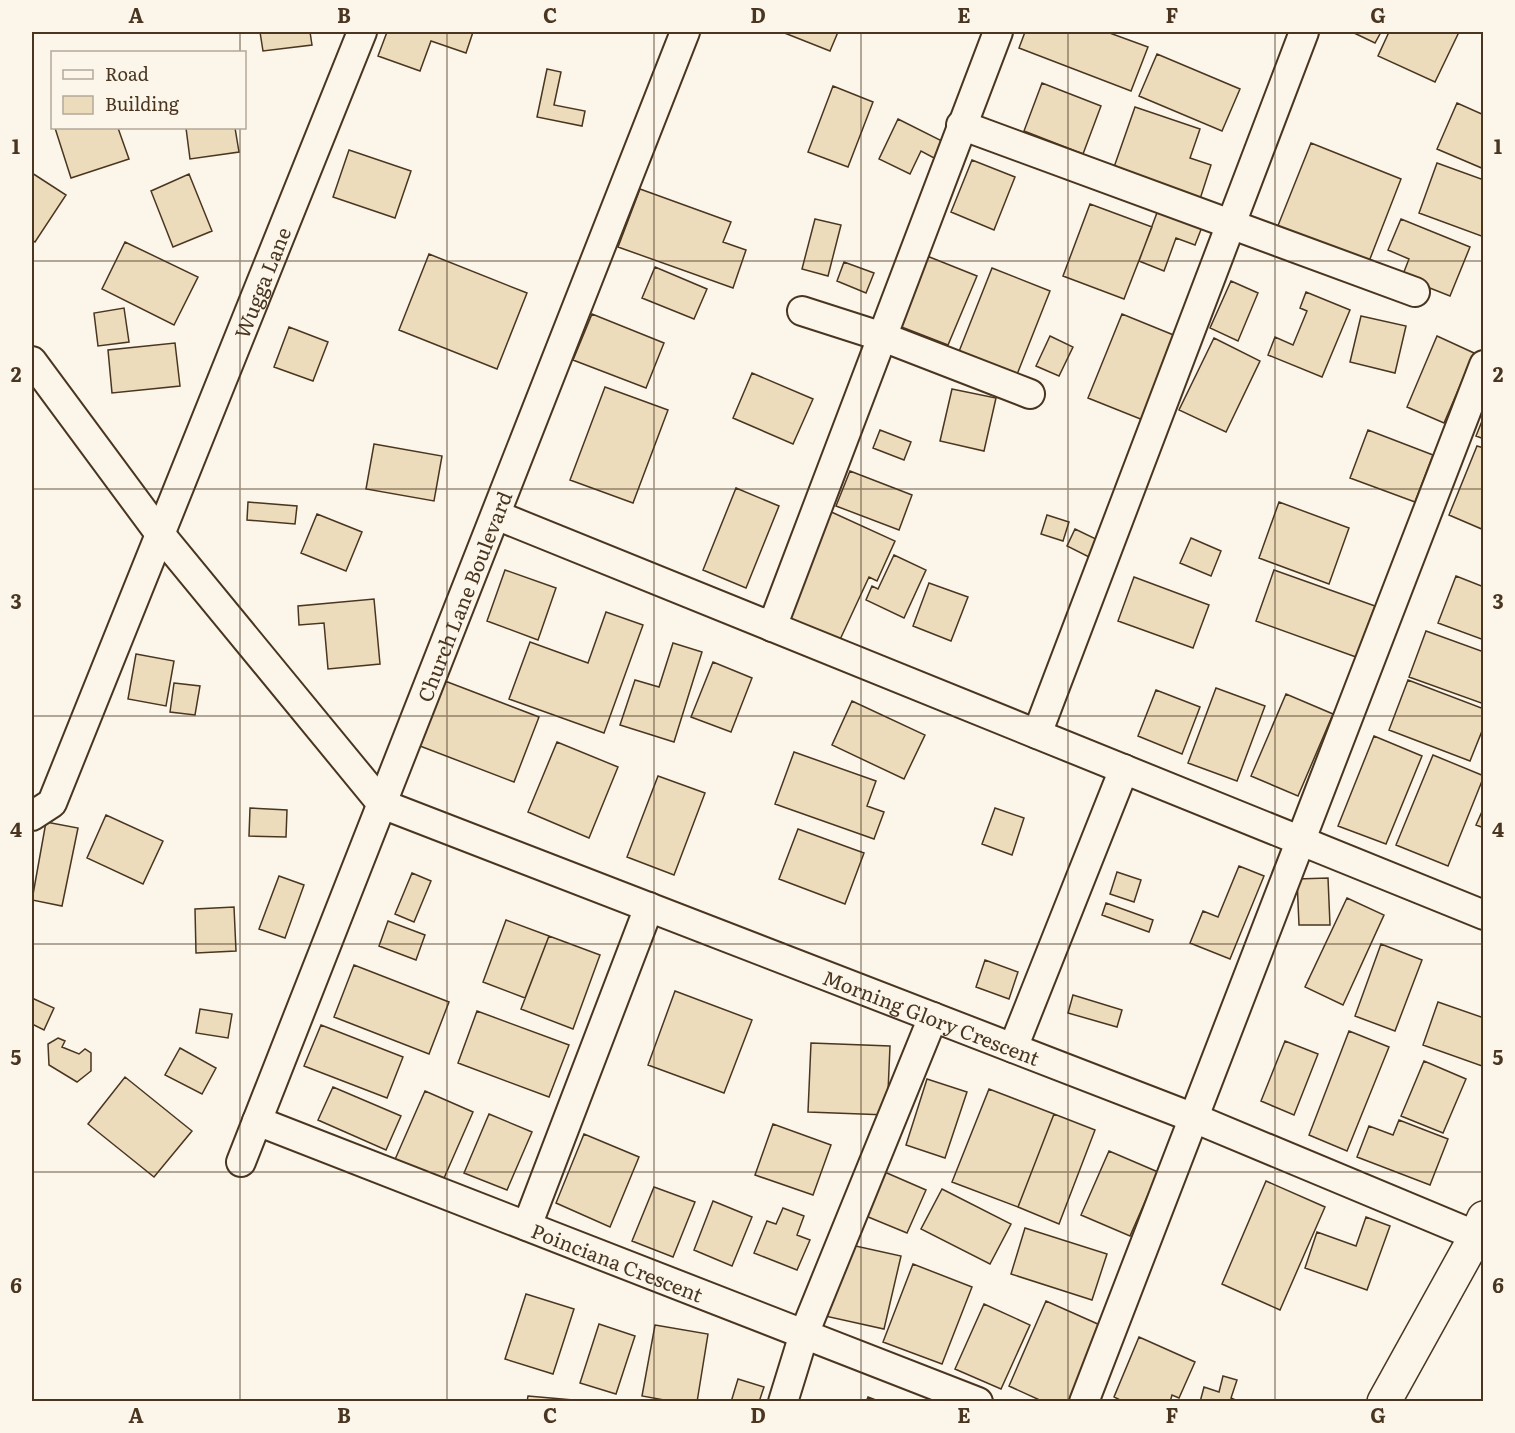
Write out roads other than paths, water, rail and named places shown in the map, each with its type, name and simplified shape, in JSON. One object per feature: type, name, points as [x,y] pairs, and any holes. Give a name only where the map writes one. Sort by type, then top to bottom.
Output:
[{"type":"street","name":"Wugga Lane","points":[[32,816],[52,803],[362,32]]},
{"type":"street","name":"Church Lane Boulevard","points":[[241,1162],[685,32]]},
{"type":"street","points":[[772,627],[998,32]]},
{"type":"street","points":[[1037,734],[1305,32]]},
{"type":"street","points":[[961,125],[1414,292]]},
{"type":"street","points":[[802,311],[883,337],[1030,394]]},
{"type":"street","points":[[32,361],[160,534],[382,804]]},
{"type":"street","points":[[1084,1401],[1484,365]]},
{"type":"street","points":[[496,515],[1484,915]]},
{"type":"street","points":[[1013,1047],[1124,769]]},
{"type":"street","name":"Morning Glory Crescent","points":[[382,804],[1013,1047],[1481,1231]]},
{"type":"street","points":[[527,1226],[649,907]]},
{"type":"street","points":[[783,1401],[804,1334],[933,1017]]},
{"type":"street","name":"Poinciana Crescent","points":[[257,1121],[978,1401]]},
{"type":"street","points":[[1384,1401],[1481,1231]]}]
